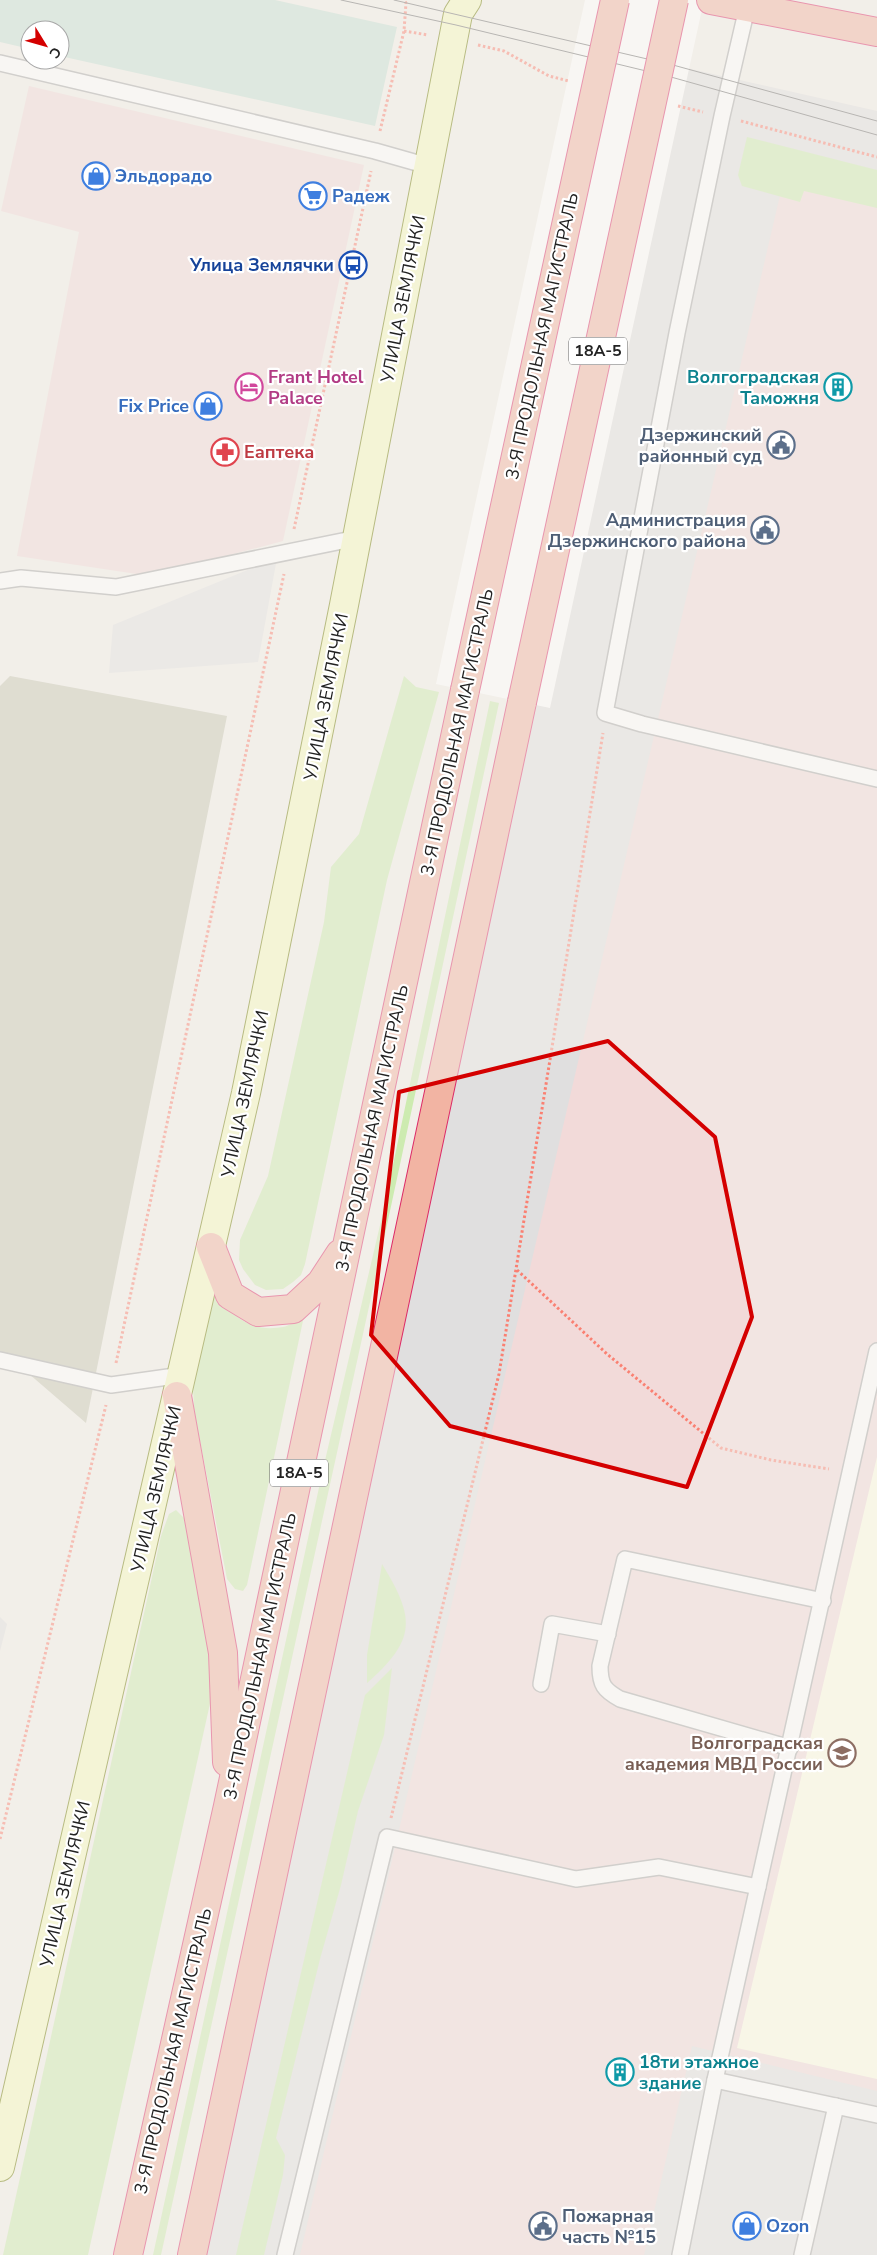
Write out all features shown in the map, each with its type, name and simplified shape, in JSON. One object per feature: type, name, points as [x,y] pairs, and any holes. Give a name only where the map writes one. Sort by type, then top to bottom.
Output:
[{"type":"highway","name":"3-Я ПРОДОЛЬНАЯ МАГИСТРАЛЬ","points":[[128,2255],[228,1806],[615,0]]},
{"type":"highway","name":"18А-5","points":[[192,2255],[522,702],[674,0]]},
{"type":"highway","points":[[711,0],[877,32]]},
{"type":"highway","points":[[211,1247],[230,1295],[258,1312],[293,1309],[321,1283],[348,1242]]},
{"type":"highway","points":[[180,1385],[223,1653],[228,1806]]},
{"type":"main road","name":"УЛИЦА ЗЕМЛЯЧКИ","points":[[0,2168],[180,1385],[261,1021],[357,538],[458,5]]},
{"type":"lane","points":[[747,8],[722,116],[677,333],[606,713],[642,724],[877,779]]},
{"type":"lane","points":[[0,63],[375,151],[428,166]]},
{"type":"lane","points":[[0,581],[21,578],[116,587],[357,538]]},
{"type":"lane","points":[[680,2255],[715,2080],[877,1350]]},
{"type":"lane","points":[[0,1360],[111,1385],[180,1385]]},
{"type":"lane","points":[[790,1748],[620,1699],[607,1692],[600,1680],[600,1666],[625,1559],[822,1601]]},
{"type":"lane","points":[[541,1684],[552,1624],[608,1634]]},
{"type":"lane","points":[[285,2255],[387,1837],[576,1879],[659,1867],[758,1887]]},
{"type":"lane","points":[[715,2080],[877,2115]]},
{"type":"lane","points":[[802,2255],[836,2106]]},
{"type":"path","points":[[0,1839],[111,1385],[375,151],[404,31],[406,3],[404,0]]},
{"type":"path","points":[[387,1837],[499,1374],[606,713]]},
{"type":"path","points":[[516,1270],[607,1354],[721,1448],[771,1460],[851,1472]]},
{"type":"highlighted area","points":[[608,1041],[715,1137],[752,1317],[687,1487],[450,1426],[371,1335],[399,1092]]},
{"type":"shaded area","points":[[0,0],[275,0],[397,27],[375,126],[70,58],[70,20],[20,20],[20,47],[0,42]]},
{"type":"shaded area","points":[[673,65],[877,111],[877,2255],[190,2255]]},
{"type":"shaded area","points":[[29,86],[364,165],[283,541],[150,576],[17,556],[79,232],[1,211]]},
{"type":"shaded area","points":[[785,174],[877,197],[877,2091],[692,2046],[644,2255],[300,2255]]},
{"type":"shaded area","points":[[277,558],[258,662],[109,673],[113,625]]},
{"type":"shaded area","points":[[10,676],[227,716],[86,1423],[21,1367],[0,1360],[0,686]]},
{"type":"shaded area","name":"Волгоградская академия МВД России","points":[[877,1457],[877,2079],[737,2048]]},
{"type":"shaded area","points":[[0,1617],[7,1624],[0,1651]]},
{"type":"green space","points":[[747,137],[877,170],[877,208],[804,191],[800,202],[742,186],[738,175]]},
{"type":"green space","points":[[404,676],[416,687],[439,692],[387,880],[305,1264],[301,1275],[283,1289],[266,1290],[255,1285],[243,1269],[239,1260],[240,1240],[268,1176],[324,922],[331,867],[359,834]]},
{"type":"green space","points":[[490,701],[499,703],[390,1211],[161,2255],[153,2255],[323,1469],[384,1208]]},
{"type":"green space","points":[[215,1290],[235,1314],[251,1325],[271,1328],[283,1327],[304,1316],[247,1585],[243,1591],[235,1589],[227,1579],[194,1410],[193,1386]]},
{"type":"green space","points":[[176,1510],[184,1518],[213,1657],[213,1690],[88,2255],[3,2255],[161,1536],[169,1514]]},
{"type":"green space","points":[[382,1564],[401,1599],[406,1627],[395,1653],[367,1683],[367,1655]]},
{"type":"green space","points":[[392,1668],[384,1735],[358,1811],[341,1885],[320,1959],[276,2138],[285,2155],[283,2175],[264,2255],[236,2255],[365,1695]]},
{"type":"pier","points":[[585,0],[704,0],[550,708],[436,684]]},
{"type":"tram line","points":[[341,0],[456,25],[671,77],[877,135]]},
{"type":"tram line","points":[[394,0],[673,65],[877,121]]},
{"type":"place","name":"Эльдорадо","points":[[96,176]]},
{"type":"place","name":"Радеж","points":[[313,196]]},
{"type":"place","name":"Улица Землячки","points":[[353,265]]},
{"type":"place","name":"Frant Hotel Palace","points":[[249,387]]},
{"type":"place","name":"Волгоградская Таможня","points":[[838,387]]},
{"type":"place","name":"Fix Price","points":[[208,406]]},
{"type":"place","name":"Дзержинский районный суд","points":[[781,445]]},
{"type":"place","name":"Еаптека","points":[[225,452]]},
{"type":"place","name":"Администрация Дзержинского района","points":[[765,530]]},
{"type":"place","name":"Волгоградская академия МВД России","points":[[842,1753]]},
{"type":"place","name":"18ти этажное здание","points":[[620,2072]]},
{"type":"place","name":"Пожарная часть №15","points":[[543,2226]]},
{"type":"place","name":"Ozon","points":[[747,2226]]}]
